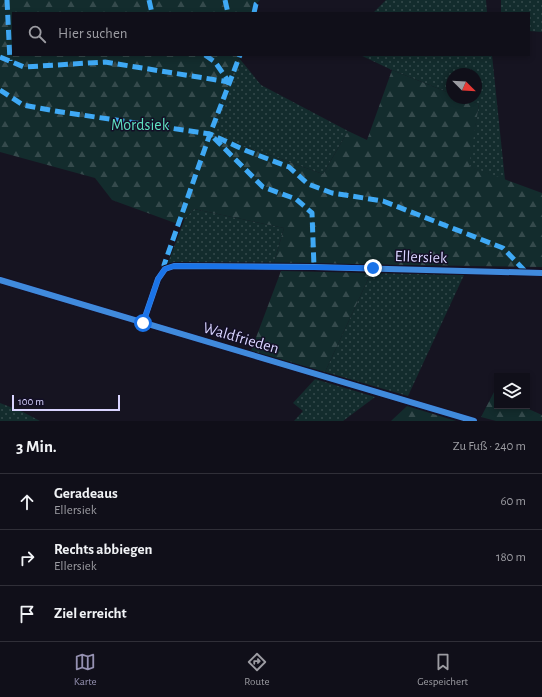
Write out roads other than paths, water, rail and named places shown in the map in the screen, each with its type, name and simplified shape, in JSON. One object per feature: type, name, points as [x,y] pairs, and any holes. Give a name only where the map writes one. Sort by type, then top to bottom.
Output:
[{"type":"street","name":"Ellersiek","points":[[143,323],[158,279],[165,269],[174,266],[314,267],[542,273]]},
{"type":"street","name":"Waldfrieden","points":[[0,280],[474,421]]},
{"type":"park label","name":"Mordsiek","points":[[140,125]]}]
